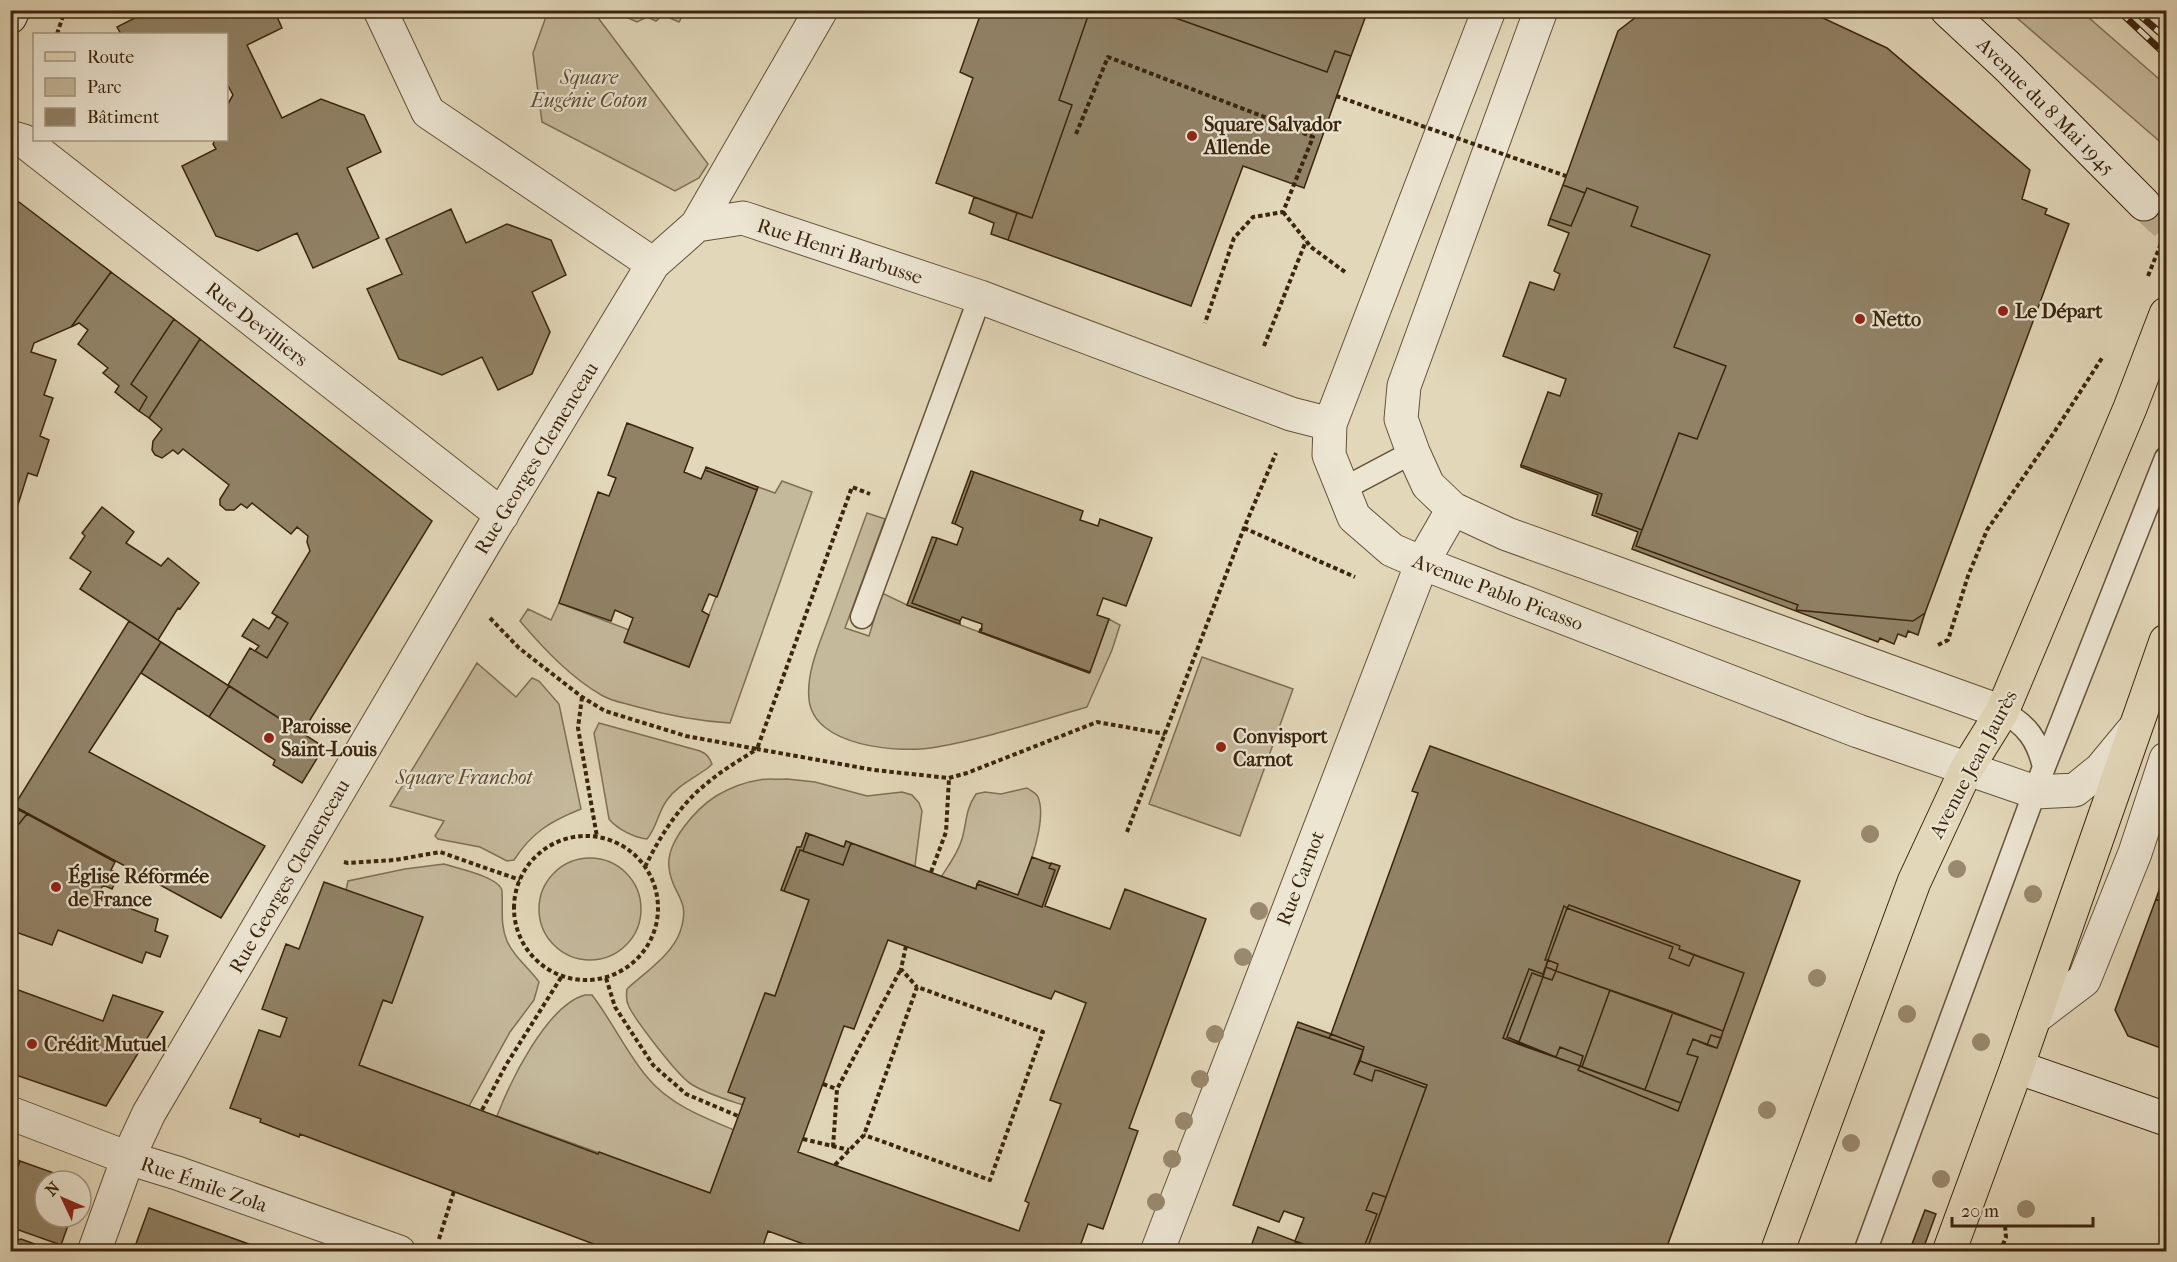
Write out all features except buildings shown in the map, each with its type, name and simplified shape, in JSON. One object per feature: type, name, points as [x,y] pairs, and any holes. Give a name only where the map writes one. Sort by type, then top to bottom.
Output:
[{"type":"main road","name":"Avenue Jean Jaurès","points":[[1777,1251],[1914,882],[1966,770],[2002,712],[2130,408],[2166,314]]},
{"type":"main road","points":[[1949,1251],[2017,1066],[2166,641]]},
{"type":"street","points":[[10,17],[13,10]]},
{"type":"street","points":[[380,10],[428,112],[653,264],[696,225],[821,10]]},
{"type":"street","name":"Avenue Pablo Picasso","points":[[1489,10],[1330,424],[1329,455],[1354,517],[1392,550],[1422,563],[1966,770],[2039,780],[2075,790],[2101,769],[2138,724]]},
{"type":"street","points":[[1541,10],[1404,386],[1401,419],[1428,485],[1453,509],[1507,534],[2002,712]]},
{"type":"street","name":"Avenue du 8 Mai 1945","points":[[1947,10],[2007,66],[2144,204]]},
{"type":"street","name":"Rue Devilliers","points":[[10,137],[24,141],[502,515]]},
{"type":"street","name":"Rue Henri Barbusse","points":[[696,225],[743,218],[980,297],[1291,414],[1330,424]]},
{"type":"street","name":"Rue Georges Clemenceau","points":[[94,1251],[128,1158],[149,1113],[653,264]]},
{"type":"street","name":"Rue Carnot","points":[[1157,1251],[1422,563],[1453,509]]},
{"type":"street","points":[[2034,1018],[2084,980],[2135,853],[2166,759]]},
{"type":"street","points":[[2017,1066],[2166,1119]]},
{"type":"street","name":"Rue Émile Zola","points":[[10,1113],[128,1158],[399,1251]]},
{"type":"lane","points":[[862,617],[980,297]]},
{"type":"lane","points":[[1343,489],[1413,452]]},
{"type":"lane","points":[[1865,1251],[2039,780],[2166,458]]},
{"type":"lane","points":[[2002,712],[2017,720],[2032,734],[2040,751],[2039,780]]},
{"type":"path","points":[[57,33],[65,10]]},
{"type":"path","points":[[1076,134],[1108,57],[1312,137],[1283,212]]},
{"type":"path","points":[[1336,96],[1566,176]]},
{"type":"path","points":[[1283,212],[1311,248],[1339,268]]},
{"type":"path","points":[[1205,322],[1234,238],[1253,217],[1283,212]]},
{"type":"path","points":[[1264,346],[1306,240]]},
{"type":"path","points":[[2145,283],[2162,241]]},
{"type":"path","points":[[1937,645],[1948,640],[1968,576],[1987,530],[2054,434],[2083,387]]},
{"type":"path","points":[[1127,832],[1244,528],[1291,414]]},
{"type":"path","points":[[645,867],[655,845],[682,808],[706,783],[757,749],[852,487],[903,507]]},
{"type":"path","points":[[1244,528],[1355,577]]},
{"type":"path","points":[[495,607],[490,618],[512,641],[582,697],[604,711],[675,732],[757,749],[874,770],[949,778],[968,773],[1097,722],[1166,734]]},
{"type":"path","points":[[582,697],[578,728],[597,837]]},
{"type":"path","points":[[931,873],[946,832],[949,778]]},
{"type":"path","points":[[581,836],[597,837],[624,847],[645,867],[653,882],[658,916],[654,932],[636,961],[606,978],[576,980],[546,968],[534,958],[517,929],[514,912],[520,880],[528,866],[551,845],[581,836]]},
{"type":"path","points":[[306,847],[348,863],[395,860],[440,852],[520,880]]},
{"type":"path","points":[[834,1147],[837,1089],[901,969],[906,946]]},
{"type":"path","points":[[864,1135],[990,1180],[1043,1032],[917,987],[901,969]]},
{"type":"path","points":[[482,1110],[506,1065],[562,976]]},
{"type":"path","points":[[606,978],[615,1007],[653,1065],[686,1094],[738,1116]]},
{"type":"path","points":[[835,1165],[864,1135],[917,987]]},
{"type":"path","points":[[823,1084],[837,1089]]},
{"type":"path","points":[[803,1139],[849,1150]]},
{"type":"path","points":[[439,1241],[454,1191]]},
{"type":"path","points":[[802,1251],[803,1244]]},
{"type":"green space","name":"Square Eugénie Coton","points":[[548,11],[593,11],[708,164],[699,178],[675,191],[542,122],[533,53]]},
{"type":"green space","points":[[620,11],[685,11],[679,22],[663,15],[656,21],[647,17],[637,22]]},
{"type":"green space","points":[[2009,11],[2081,11],[2166,85],[2165,146]]},
{"type":"green space","points":[[782,481],[812,492],[730,723],[669,715],[607,698],[569,672],[520,621],[528,609],[551,620],[559,603],[629,630],[625,643],[689,667],[758,487],[775,493]]},
{"type":"green space","points":[[867,513],[885,519],[845,628],[869,636],[882,593],[907,605],[1089,673],[1109,619],[1120,625],[1112,650],[1087,707],[975,739],[921,749],[881,748],[861,744],[825,728],[814,715],[809,699],[812,666]]},
{"type":"green space","name":"Convisport Carnot","points":[[1202,657],[1293,689],[1240,836],[1149,804]]},
{"type":"green space","name":"Square Franchot","points":[[477,663],[516,697],[532,678],[539,681],[559,704],[581,809],[543,828],[514,860],[507,861],[480,847],[438,839],[435,836],[444,821],[390,806]]},
{"type":"green space","points":[[599,723],[700,751],[708,756],[712,764],[671,795],[647,839],[626,832],[609,819],[594,733]]},
{"type":"green space","points":[[787,779],[815,782],[867,796],[902,792],[912,795],[922,811],[915,866],[846,841],[844,847],[806,833],[801,847],[797,847],[781,890],[809,900],[775,996],[766,993],[729,1092],[745,1098],[743,1105],[703,1091],[685,1079],[633,1014],[626,998],[627,989],[664,956],[680,932],[684,911],[673,884],[669,857],[684,827],[708,802],[726,791],[754,781]]},
{"type":"green space","points":[[1027,788],[1038,797],[1040,819],[1035,846],[1018,895],[977,884],[976,889],[941,877],[960,844],[968,811],[976,794],[985,792],[1001,794]]},
{"type":"green space","points":[[590,858],[610,862],[626,873],[637,889],[641,909],[637,929],[626,945],[610,956],[590,960],[570,956],[554,945],[543,929],[539,909],[543,889],[554,873],[570,862]]},
{"type":"green space","points":[[444,864],[486,877],[499,886],[502,891],[503,929],[507,941],[539,982],[534,1000],[510,1032],[469,1106],[359,1065],[383,1000],[391,1003],[346,890],[348,881],[405,869]]},
{"type":"green space","points":[[585,995],[592,995],[632,1057],[665,1095],[687,1109],[734,1130],[710,1193],[497,1116],[521,1065],[544,1029],[557,1013]]},
{"type":"tunnel","points":[[2144,204],[2166,224]]},
{"type":"railway","points":[[2118,10],[2166,55]]},
{"type":"railway","points":[[2134,10],[2166,38]]},
{"type":"place","name":"Square Salvador Allende","points":[[1192,136]]},
{"type":"place","name":"Le Départ","points":[[2003,311]]},
{"type":"place","name":"Netto","points":[[1860,319]]},
{"type":"place","name":"Paroisse Saint-Louis","points":[[269,738]]},
{"type":"place","name":"Convisport Carnot","points":[[1221,747]]},
{"type":"place","name":"Église Réformée de France","points":[[56,887]]},
{"type":"place","name":"Crédit Mutuel","points":[[32,1044]]}]
